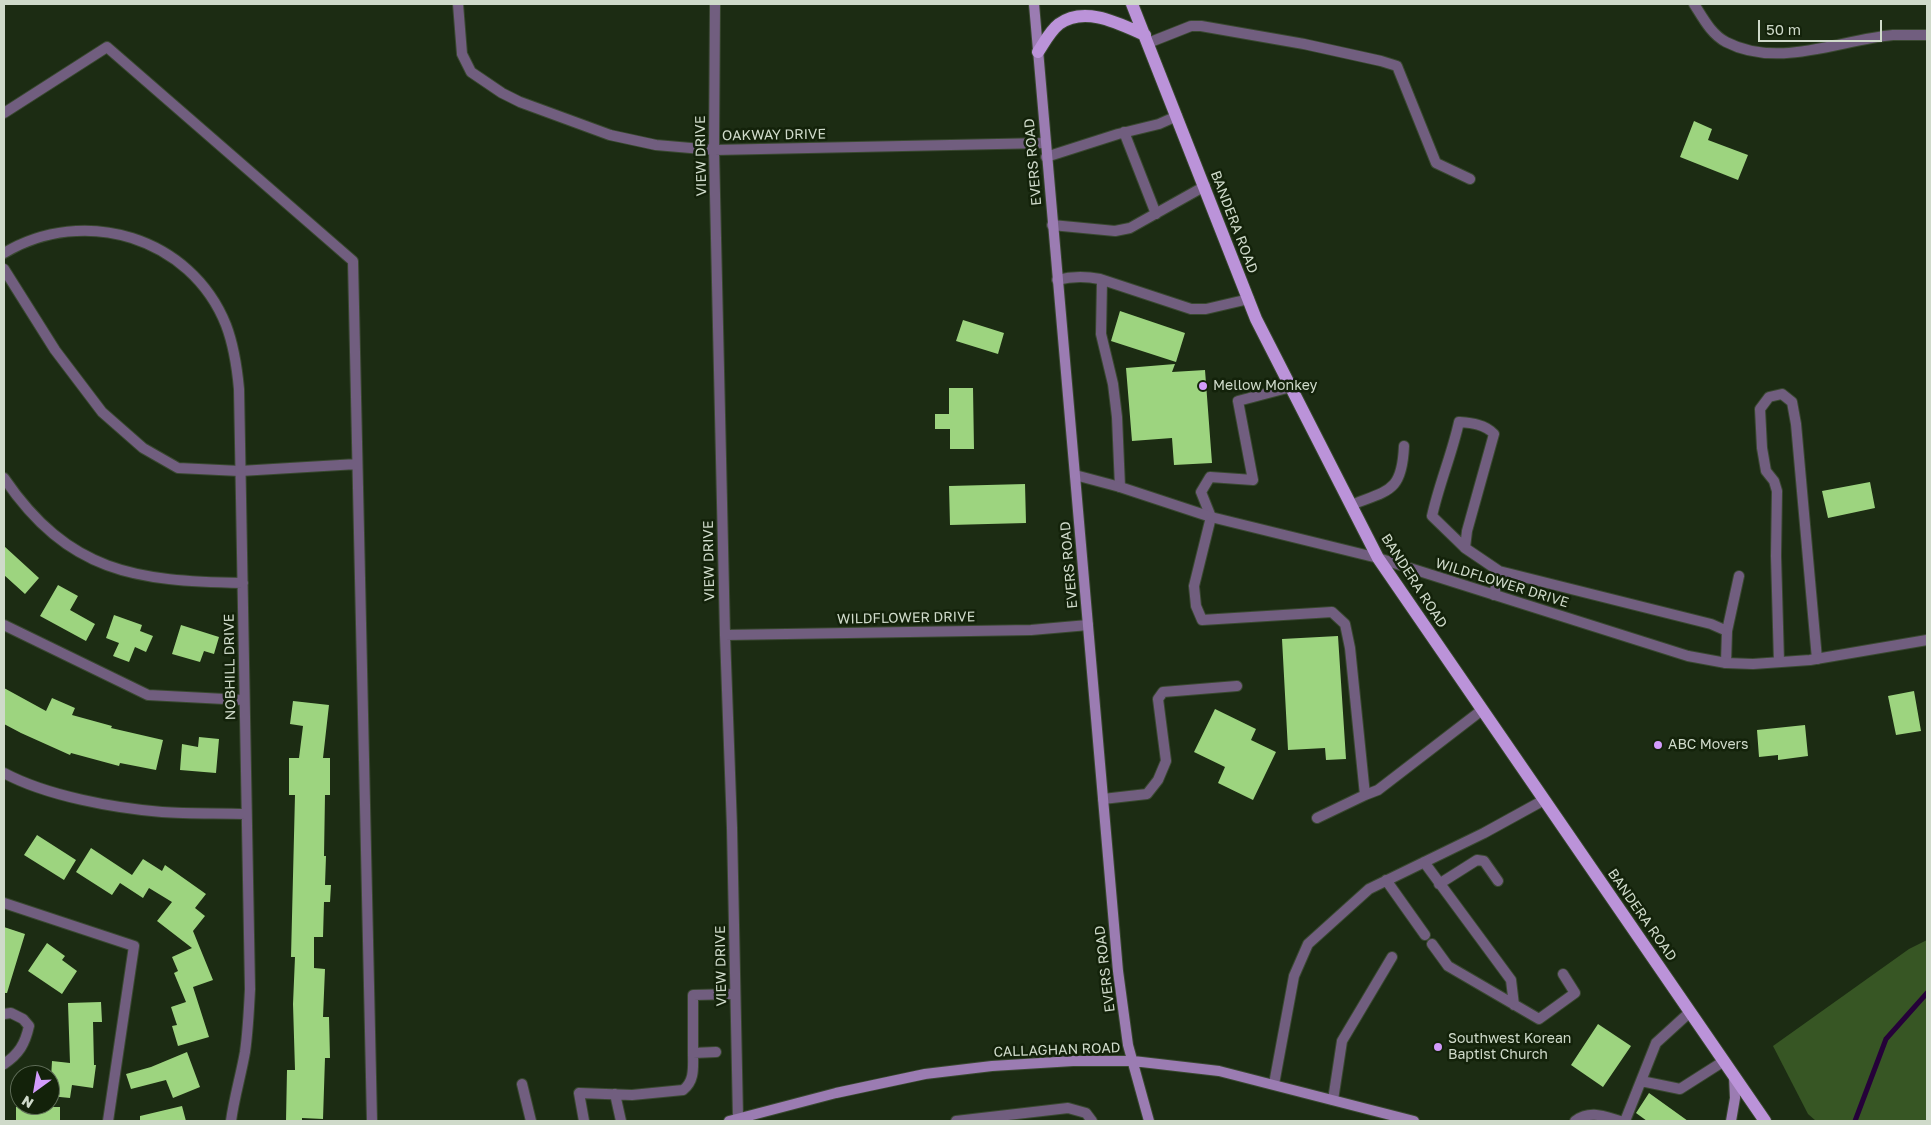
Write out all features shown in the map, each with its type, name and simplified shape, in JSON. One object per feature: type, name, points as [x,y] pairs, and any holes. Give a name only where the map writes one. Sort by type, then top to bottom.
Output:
[{"type":"main road","name":"EVERS ROAD","points":[[1034,4],[1118,971],[1128,1045],[1149,1121]]},
{"type":"main road","name":"BANDERA ROAD","points":[[1132,4],[1256,318],[1378,558],[1765,1121]]},
{"type":"main road","points":[[1038,52],[1059,24],[1070,18],[1095,17],[1111,20],[1146,39]]},
{"type":"main road","name":"CALLAGHAN ROAD","points":[[734,1120],[883,1082],[934,1072],[1073,1061],[1133,1062],[1219,1072],[1274,1084],[1400,1120],[1414,1121]]},
{"type":"main road","points":[[1731,1121],[1735,1098],[1734,1076]]},
{"type":"street","name":"OAKWAY DRIVE","points":[[458,4],[462,54],[471,72],[502,93],[520,102],[610,135],[656,145],[714,150],[1045,143]]},
{"type":"street","name":"VIEW DRIVE","points":[[715,4],[714,150],[725,635],[732,828],[735,994],[734,1120]]},
{"type":"street","points":[[1694,4],[1707,25],[1724,41],[1758,52],[1794,52],[1892,36],[1927,35]]},
{"type":"street","points":[[1146,39],[1191,26],[1201,26],[1304,44],[1397,66],[1436,163],[1470,179]]},
{"type":"street","points":[[4,113],[108,47],[353,261],[372,1121]]},
{"type":"street","points":[[1046,157],[1124,132],[1159,124],[1177,116]]},
{"type":"street","points":[[1124,132],[1156,214]]},
{"type":"street","points":[[1052,225],[1116,230],[1130,228],[1204,186]]},
{"type":"street","name":"NOBHILL DRIVE","points":[[4,253],[36,238],[69,231],[99,230],[135,238],[164,252],[190,272],[211,297],[226,325],[237,370],[243,583],[250,989],[249,1021],[231,1121]]},
{"type":"street","points":[[4,269],[55,350],[102,412],[143,448],[178,468],[240,470],[358,464]]},
{"type":"street","points":[[1057,280],[1086,276],[1191,309],[1206,309],[1248,299]]},
{"type":"street","points":[[1102,280],[1101,334],[1113,384],[1117,417],[1120,487]]},
{"type":"street","points":[[1291,387],[1238,401],[1253,480],[1210,477],[1201,492],[1211,517],[1194,586],[1196,606],[1202,620],[1332,612],[1345,624],[1350,648],[1365,796]]},
{"type":"street","points":[[1779,662],[1776,556],[1777,491],[1774,481],[1766,470],[1762,448],[1760,409],[1769,397],[1782,394],[1792,402],[1796,424],[1817,659]]},
{"type":"street","points":[[1465,548],[1467,531],[1494,434],[1488,428],[1469,422],[1458,422],[1455,440],[1436,497],[1432,516],[1465,548],[1499,571],[1711,624],[1727,631]]},
{"type":"street","points":[[1351,504],[1388,491],[1398,481],[1403,464],[1404,446]]},
{"type":"street","name":"WILDFLOWER DRIVE","points":[[1074,475],[1120,487],[1211,517],[1378,558],[1688,656],[1726,663],[1753,664],[1817,659],[1927,640]]},
{"type":"street","points":[[4,478],[26,507],[54,536],[80,554],[116,570],[140,576],[193,582],[243,583]]},
{"type":"street","points":[[1494,595],[1499,571]]},
{"type":"street","points":[[1726,663],[1727,631],[1739,576]]},
{"type":"street","points":[[4,625],[148,695],[244,700]]},
{"type":"street","name":"WILDFLOWER DRIVE","points":[[725,635],[1031,630],[1088,625]]},
{"type":"street","points":[[1103,798],[1147,794],[1158,780],[1166,761],[1158,699],[1163,692],[1237,686]]},
{"type":"street","points":[[1318,818],[1378,790],[1482,710]]},
{"type":"street","points":[[4,773],[52,792],[104,804],[162,812],[246,814]]},
{"type":"street","points":[[1274,1084],[1294,976],[1308,944],[1369,889],[1484,833],[1544,800]]},
{"type":"street","points":[[1439,884],[1477,860],[1484,861],[1498,881]]},
{"type":"street","points":[[1424,862],[1511,980],[1514,1005]]},
{"type":"street","points":[[1386,880],[1425,935]]},
{"type":"street","points":[[4,903],[134,946],[108,1121]]},
{"type":"street","points":[[1432,944],[1448,966],[1538,1019],[1575,993],[1563,974]]},
{"type":"street","points":[[1333,1100],[1342,1040],[1392,957]]},
{"type":"street","points":[[584,1121],[579,1093],[632,1095],[683,1090],[689,1085],[692,1076],[693,995],[735,994]]},
{"type":"street","points":[[4,1014],[12,1012],[23,1019],[29,1026],[26,1042],[12,1059],[4,1064]]},
{"type":"street","points":[[1625,1121],[1656,1043],[1690,1012]]},
{"type":"street","points":[[693,1053],[716,1052]]},
{"type":"street","points":[[1640,1081],[1680,1089],[1724,1061]]},
{"type":"street","points":[[522,1084],[530,1121]]},
{"type":"street","points":[[615,1094],[621,1121]]},
{"type":"street","points":[[956,1121],[1068,1108],[1089,1117]]},
{"type":"street","points":[[1574,1121],[1582,1116],[1596,1114],[1620,1121]]},
{"type":"green space","points":[[1927,940],[1927,1121],[1816,1121],[1808,1114],[1773,1046],[1909,949]]},
{"type":"building","points":[[1694,121],[1712,129],[1708,140],[1748,155],[1738,180],[1680,157]]},
{"type":"building","points":[[1120,311],[1185,333],[1176,362],[1111,341]]},
{"type":"building","points":[[963,320],[1004,333],[998,354],[956,341]]},
{"type":"building","points":[[1175,364],[1172,372],[1205,370],[1212,463],[1174,465],[1172,438],[1132,441],[1126,368]]},
{"type":"building","points":[[949,388],[973,388],[974,449],[950,449],[950,429],[935,429],[935,414],[949,414]]},
{"type":"building","points":[[1870,482],[1875,508],[1828,518],[1822,491]]},
{"type":"building","points":[[1025,484],[1026,523],[950,525],[949,486]]},
{"type":"building","points":[[4,546],[39,578],[25,594],[4,575]]},
{"type":"building","points":[[58,585],[78,596],[70,610],[95,624],[86,641],[40,616]]},
{"type":"building","points":[[114,615],[142,625],[140,631],[153,636],[146,652],[135,647],[129,662],[113,656],[119,643],[106,638]]},
{"type":"building","points":[[181,625],[219,637],[214,654],[204,651],[200,662],[172,654]]},
{"type":"building","points":[[1338,636],[1346,759],[1326,760],[1325,748],[1288,750],[1282,639]]},
{"type":"building","points":[[4,688],[46,711],[52,698],[75,708],[72,715],[112,726],[111,728],[163,740],[156,770],[120,763],[119,766],[71,753],[70,755],[4,724]]},
{"type":"building","points":[[1914,691],[1921,731],[1896,735],[1888,696]]},
{"type":"building","points":[[293,701],[329,705],[323,758],[330,758],[330,795],[325,795],[324,856],[326,856],[325,885],[331,885],[330,902],[324,902],[323,937],[314,937],[314,968],[325,969],[323,1017],[329,1017],[330,1058],[325,1058],[323,1119],[302,1118],[302,1121],[286,1121],[287,1070],[295,1070],[293,1004],[295,957],[291,957],[295,795],[289,795],[289,758],[299,758],[303,726],[290,724]]},
{"type":"building","points":[[1215,709],[1256,729],[1251,740],[1276,752],[1253,800],[1218,783],[1225,767],[1194,752]]},
{"type":"building","points":[[1805,725],[1808,756],[1778,760],[1778,755],[1759,757],[1757,730]]},
{"type":"building","points":[[199,737],[219,739],[216,773],[180,770],[182,744],[198,747]]},
{"type":"building","points":[[37,835],[76,860],[64,880],[24,855]]},
{"type":"building","points":[[91,848],[132,875],[143,859],[162,871],[165,865],[206,894],[195,908],[205,916],[193,931],[213,980],[193,987],[209,1037],[178,1046],[172,1026],[177,1025],[171,1007],[186,1002],[174,973],[178,971],[172,957],[192,948],[157,921],[172,902],[149,888],[143,898],[120,883],[112,895],[76,872]]},
{"type":"building","points":[[4,927],[25,934],[7,993],[4,993]]},
{"type":"building","points":[[47,943],[65,956],[62,960],[77,971],[62,994],[28,971]]},
{"type":"building","points":[[101,1002],[102,1022],[93,1022],[94,1065],[96,1065],[93,1088],[72,1085],[70,1098],[60,1097],[60,1065],[52,1065],[52,1061],[70,1063],[68,1003]]},
{"type":"building","points":[[1598,1024],[1631,1046],[1603,1087],[1571,1065]]},
{"type":"building","points":[[187,1052],[200,1087],[173,1098],[166,1080],[131,1089],[126,1074],[151,1067]]},
{"type":"building","points":[[1649,1093],[1688,1121],[1647,1121],[1636,1113]]},
{"type":"building","points":[[182,1106],[186,1121],[140,1121],[140,1116]]},
{"type":"building","points":[[16,1115],[60,1115],[60,1121],[16,1121]]},
{"type":"waterway","points":[[1855,1121],[1886,1039],[1927,993]]},
{"type":"place","name":"Mellow Monkey","points":[[1203,386]]},
{"type":"place","name":"ABC Movers","points":[[1658,745]]},
{"type":"place","name":"Southwest Korean Baptist Church","points":[[1438,1047]]}]
